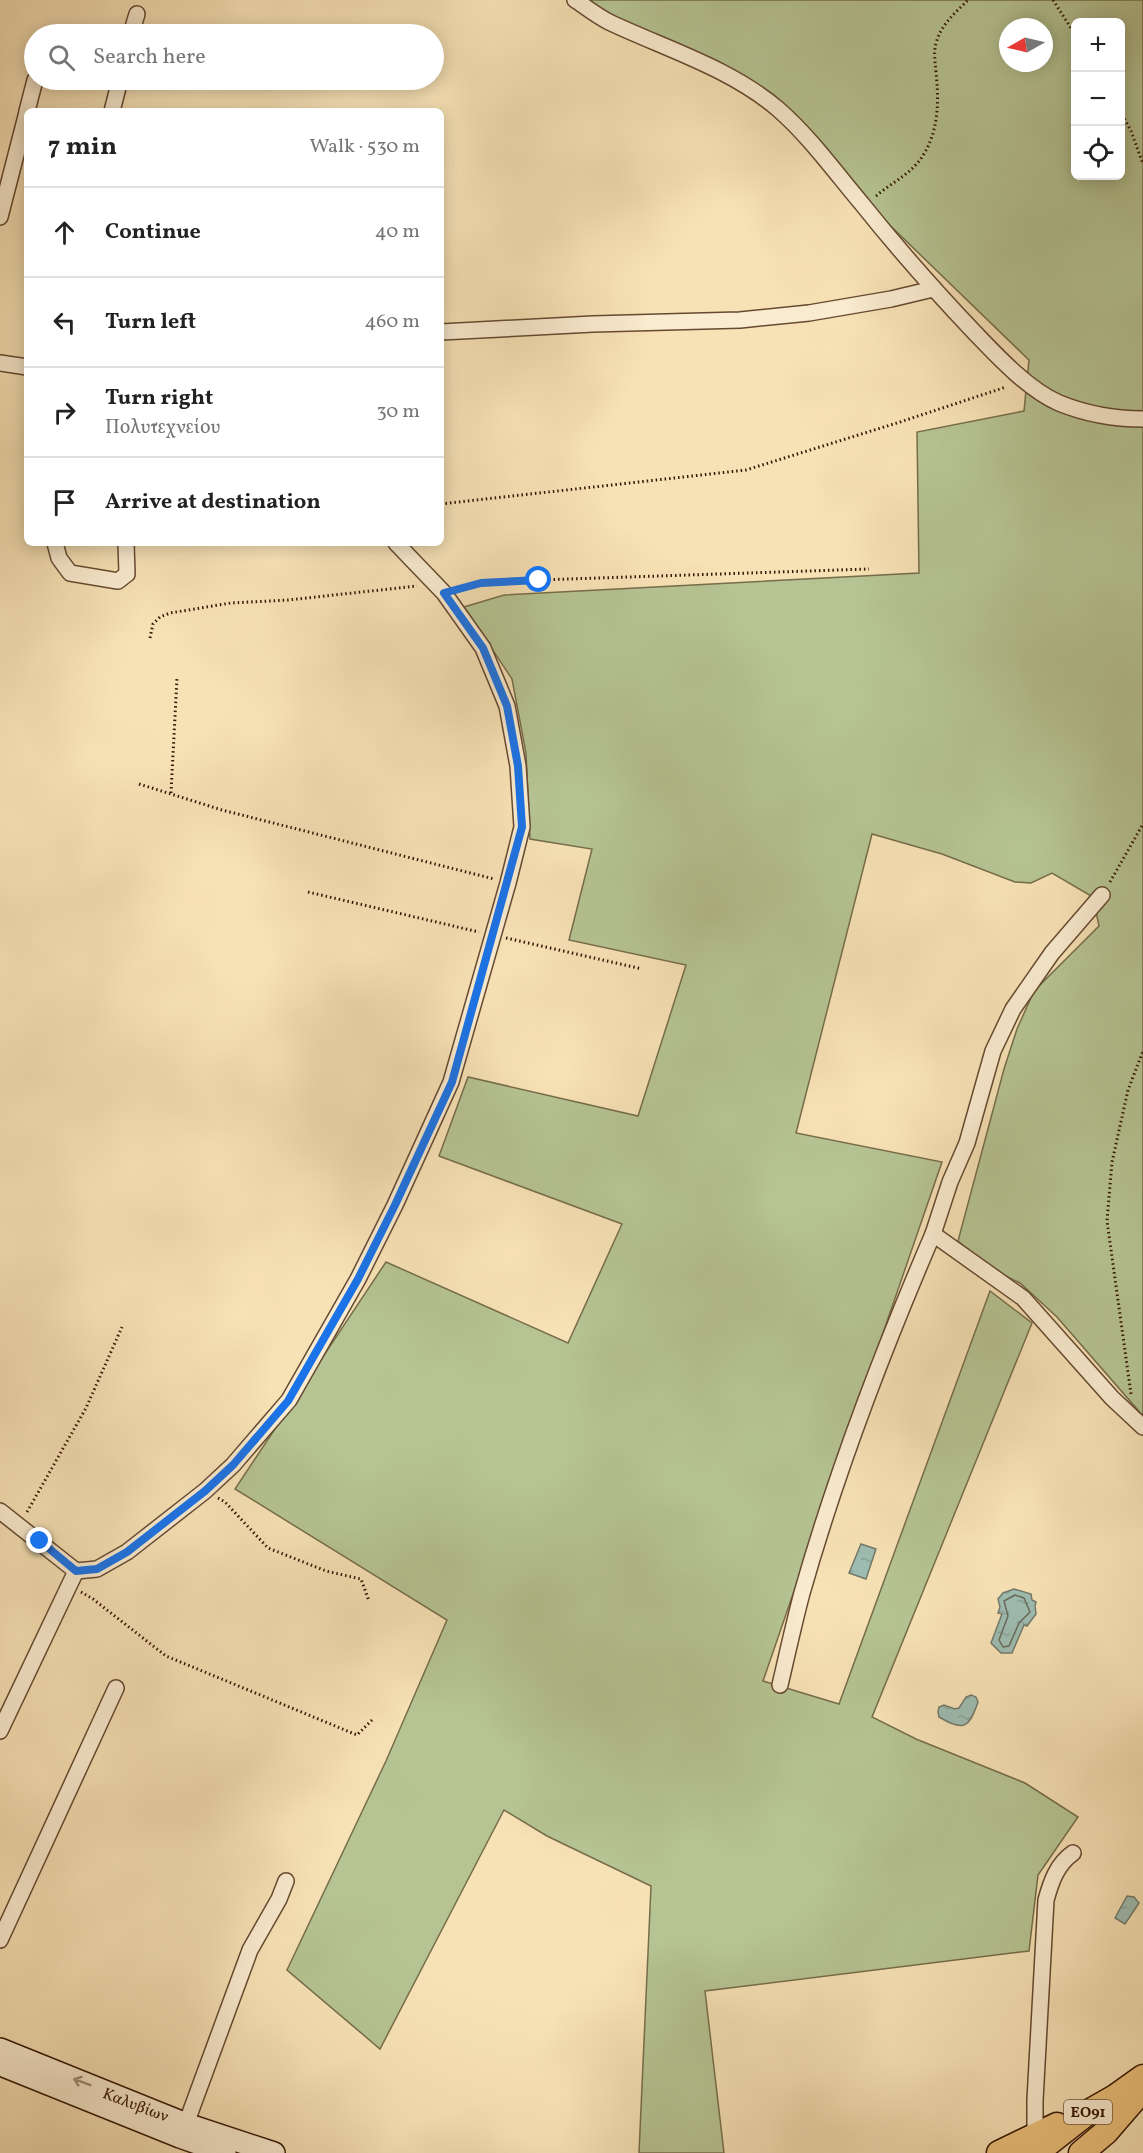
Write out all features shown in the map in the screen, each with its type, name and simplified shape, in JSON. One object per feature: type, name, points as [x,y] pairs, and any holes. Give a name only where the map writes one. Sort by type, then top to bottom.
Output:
[{"type":"main road","name":"Καλυβίων","points":[[0,2049],[186,2124],[274,2153]]},
{"type":"main road","name":"Καλυβίων","points":[[0,2064],[203,2150],[225,2153]]},
{"type":"main road","name":"ΕΟ91","points":[[999,2153],[1036,2144],[1115,2097],[1143,2077]]},
{"type":"main road","name":"ΕΟ91","points":[[1081,2153],[1106,2132],[1143,2089]]},
{"type":"street","points":[[575,0],[607,20],[727,75],[753,90],[779,110],[824,157],[933,289],[998,358],[1025,381],[1057,402],[1099,416],[1143,419]]},
{"type":"street","points":[[134,24],[136,14]]},
{"type":"street","points":[[28,108],[32,90]]},
{"type":"street","points":[[113,108],[117,90]]},
{"type":"street","points":[[0,218],[24,124]]},
{"type":"street","points":[[444,332],[592,324],[740,320],[891,299],[933,289]]},
{"type":"street","points":[[0,363],[24,367]]},
{"type":"street","points":[[56,546],[59,558],[70,573],[118,581],[127,574],[126,546]]},
{"type":"street","points":[[0,1511],[76,1571],[97,1569],[127,1552],[205,1491],[233,1465],[288,1401],[358,1279],[452,1082],[494,936],[522,827],[518,766],[507,706],[483,648],[439,588],[399,546]]},
{"type":"street","points":[[780,1685],[802,1594],[822,1529],[871,1386],[933,1234],[950,1182],[967,1143],[993,1051],[1013,1009],[1052,953],[1102,894]]},
{"type":"street","points":[[933,1234],[1023,1298],[1112,1398],[1139,1423]]},
{"type":"street","points":[[0,1731],[76,1571]]},
{"type":"street","points":[[0,1940],[116,1688]]},
{"type":"street","points":[[1036,2144],[1035,2100],[1046,1900],[1053,1877],[1066,1858],[1073,1853]]},
{"type":"street","points":[[186,2124],[250,1950],[279,1899],[286,1881]]},
{"type":"path","points":[[863,207],[907,173],[921,159],[932,139],[937,120],[936,71],[933,54],[937,38],[946,22],[968,0]]},
{"type":"path","points":[[1053,0],[1071,28]]},
{"type":"path","points":[[1125,120],[1143,164]]},
{"type":"path","points":[[444,504],[746,470],[1025,381]]},
{"type":"path","points":[[150,638],[153,624],[160,616],[231,603],[481,583],[869,569]]},
{"type":"path","points":[[171,794],[177,678]]},
{"type":"path","points":[[139,784],[222,810],[508,883]]},
{"type":"path","points":[[1102,894],[1143,824]]},
{"type":"path","points":[[308,892],[642,969]]},
{"type":"path","points":[[1139,1423],[1107,1221],[1112,1162],[1128,1090],[1143,1051]]},
{"type":"path","points":[[20,1526],[86,1408],[122,1327]]},
{"type":"path","points":[[205,1491],[225,1502],[268,1548],[326,1571],[361,1579],[369,1601]]},
{"type":"path","points":[[68,1585],[93,1599],[166,1656],[357,1735],[372,1720]]},
{"type":"green space","points":[[579,0],[1143,0],[1143,1416],[1057,1317],[1020,1283],[989,1268],[958,1241],[1017,1029],[1034,991],[1099,926],[1093,897],[1052,873],[1031,883],[1015,882],[942,854],[872,834],[796,1133],[942,1162],[763,1681],[839,1704],[990,1291],[1032,1323],[872,1717],[916,1739],[1025,1783],[1078,1817],[1038,1875],[1029,1951],[705,1991],[724,2153],[639,2153],[651,1886],[547,1836],[504,1810],[380,2049],[287,1970],[386,1761],[447,1620],[235,1489],[386,1262],[568,1343],[622,1224],[439,1156],[468,1077],[638,1116],[686,965],[569,940],[592,849],[530,839],[526,753],[512,679],[464,607],[504,595],[919,573],[917,432],[1024,411],[1029,360],[745,85]]},
{"type":"water","points":[[861,1544],[876,1549],[866,1579],[849,1573]]},
{"type":"water","points":[[1014,1589],[1031,1594],[1032,1600],[1036,1602],[1036,1614],[1027,1626],[1024,1625],[1012,1653],[1001,1653],[991,1643],[1002,1614],[998,1613],[1000,1607],[998,1599],[1003,1593]]},
{"type":"water","points":[[971,1695],[976,1697],[978,1702],[972,1717],[964,1725],[954,1725],[939,1717],[939,1707],[944,1705],[959,1708],[966,1697]]},
{"type":"water","points":[[1127,1896],[1134,1897],[1139,1903],[1125,1924],[1115,1918]]},
{"type":"route","points":[[40,1541],[76,1571],[97,1569],[127,1552],[205,1491],[233,1465],[288,1401],[358,1279],[452,1082],[494,936],[522,827],[518,766],[507,706],[483,648],[444,593],[481,583],[539,580]]}]
